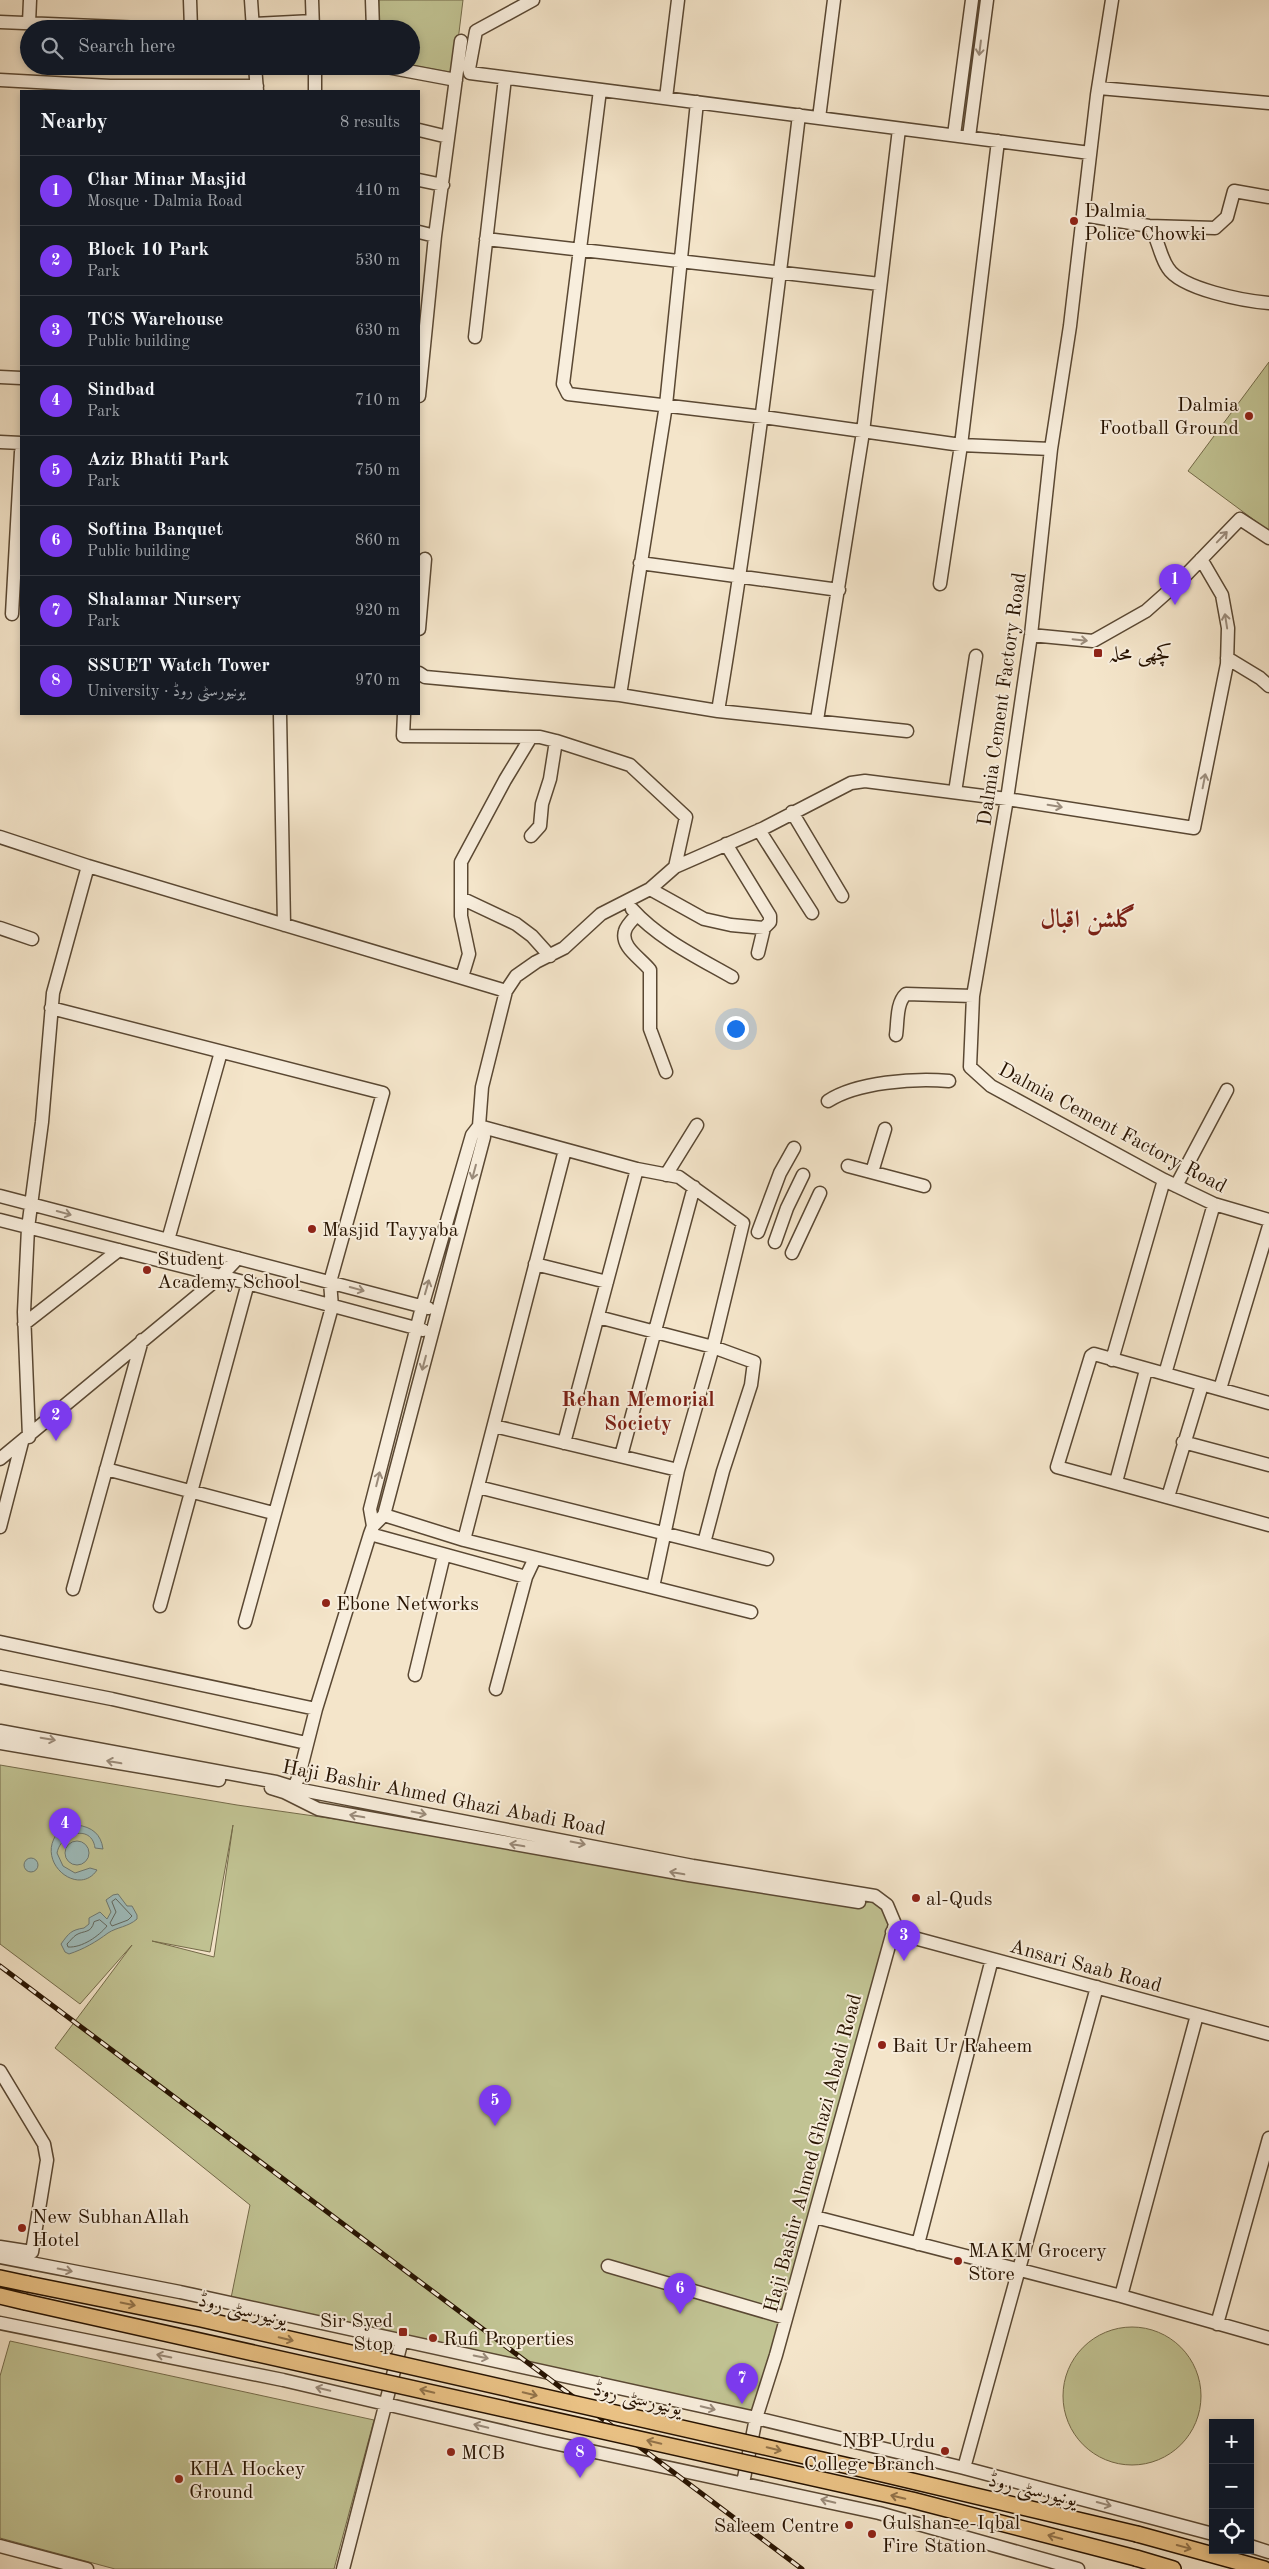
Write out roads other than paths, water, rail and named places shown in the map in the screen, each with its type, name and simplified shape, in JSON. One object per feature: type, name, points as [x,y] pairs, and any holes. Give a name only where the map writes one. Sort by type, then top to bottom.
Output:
[{"type":"main road","name":"یونیورسٹی روڈ","points":[[0,2278],[201,2319],[854,2467],[1137,2534],[1264,2569]]},
{"type":"main road","name":"یونیورسٹی روڈ","points":[[0,2296],[912,2500],[1173,2569]]},
{"type":"street","points":[[29,20],[30,0]]},
{"type":"street","points":[[190,0],[191,20]]},
{"type":"street","points":[[251,0],[253,20]]},
{"type":"street","points":[[312,0],[313,20]]},
{"type":"street","points":[[372,0],[373,20]]},
{"type":"street","points":[[533,0],[481,28],[473,36],[470,72],[1090,153]]},
{"type":"street","points":[[666,98],[678,0]]},
{"type":"street","points":[[818,118],[834,0]]},
{"type":"street","points":[[954,135],[972,0]]},
{"type":"street","points":[[969,137],[986,0]]},
{"type":"street","name":"Dalmia Cement Factory Road","points":[[1112,0],[1090,153],[1070,326],[1051,450],[1031,635],[1007,799],[982,931],[973,996],[970,1067],[991,1086],[1164,1180],[1214,1204],[1269,1220]]},
{"type":"street","points":[[0,22],[20,23]]},
{"type":"street","points":[[420,354],[423,304],[443,185],[461,41]]},
{"type":"street","points":[[420,73],[456,80]]},
{"type":"street","points":[[0,80],[44,87],[257,88],[256,75]]},
{"type":"street","points":[[314,75],[315,90]]},
{"type":"street","points":[[474,337],[505,78]]},
{"type":"street","points":[[961,82],[976,85]]},
{"type":"street","points":[[1099,88],[1269,103]]},
{"type":"street","points":[[600,90],[564,390],[568,394],[763,417],[960,445],[1051,450]]},
{"type":"street","points":[[620,695],[666,405],[697,102]]},
{"type":"street","points":[[718,711],[763,417],[799,116]]},
{"type":"street","points":[[817,720],[839,590],[862,432],[899,129]]},
{"type":"street","points":[[420,130],[448,137]]},
{"type":"street","points":[[940,584],[960,445],[998,142]]},
{"type":"street","points":[[420,180],[443,185]]},
{"type":"street","points":[[1083,215],[1149,226],[1215,228],[1227,217],[1234,191],[1269,197]]},
{"type":"street","points":[[1149,226],[1155,234],[1167,267],[1176,279],[1189,285],[1263,302],[1269,313]]},
{"type":"street","points":[[420,232],[435,236]]},
{"type":"street","points":[[486,238],[880,284]]},
{"type":"street","points":[[0,377],[20,378]]},
{"type":"street","points":[[0,442],[20,443]]},
{"type":"street","points":[[12,614],[20,470]]},
{"type":"street","points":[[1031,635],[1093,641],[1146,611],[1240,519],[1269,538]]},
{"type":"street","points":[[371,1530],[384,1515],[436,1311],[484,1137],[479,1126],[482,1087],[506,991],[516,976],[536,962],[564,948],[600,914],[650,890],[675,867],[759,830],[851,782],[865,781],[955,792],[1194,828],[1227,658],[1228,628],[1222,594],[1201,559]]},
{"type":"street","points":[[420,617],[425,560]]},
{"type":"street","points":[[640,563],[839,590]]},
{"type":"street","points":[[955,792],[976,656]]},
{"type":"street","points":[[1227,658],[1260,678],[1269,686]]},
{"type":"street","points":[[420,674],[425,677],[620,695],[718,711],[907,731]]},
{"type":"street","points":[[280,715],[284,924]]},
{"type":"street","points":[[404,715],[403,736],[531,737],[556,741],[630,765],[686,817],[675,867]]},
{"type":"street","points":[[462,977],[469,954],[461,916],[462,862],[504,780],[531,737]]},
{"type":"street","points":[[531,836],[540,826],[542,804],[550,779],[556,741]]},
{"type":"street","points":[[792,812],[842,896]]},
{"type":"street","points":[[759,830],[812,913]]},
{"type":"street","points":[[0,837],[88,866],[506,991]]},
{"type":"street","points":[[726,844],[770,916],[770,922],[764,928],[758,953]]},
{"type":"street","points":[[0,1527],[25,1439],[24,1324],[28,1228],[42,1122],[53,993],[88,866]]},
{"type":"street","points":[[650,890],[704,919],[731,925],[764,928]]},
{"type":"street","points":[[461,898],[516,924],[532,936],[550,956]]},
{"type":"street","points":[[625,902],[645,924],[680,948],[732,977]]},
{"type":"street","points":[[637,915],[625,930],[625,940],[630,949],[650,970],[650,1029],[666,1072]]},
{"type":"street","points":[[0,928],[32,939]]},
{"type":"street","points":[[896,1035],[899,1007],[902,998],[906,994],[973,996]]},
{"type":"street","points":[[52,1008],[383,1093],[330,1282],[332,1307],[273,1513],[245,1622]]},
{"type":"street","points":[[168,1240],[221,1052]]},
{"type":"street","points":[[828,1101],[837,1095],[856,1089],[932,1080],[949,1081]]},
{"type":"street","points":[[1176,1186],[1227,1090]]},
{"type":"street","points":[[666,1175],[697,1125]]},
{"type":"street","points":[[479,1126],[637,1169],[679,1177],[744,1223],[713,1347],[678,1470],[653,1587]]},
{"type":"street","points":[[292,1791],[299,1776],[306,1743],[371,1530],[370,1508],[416,1328],[472,1134],[479,1126]]},
{"type":"street","points":[[872,1172],[884,1129]]},
{"type":"street","points":[[758,1232],[780,1173],[794,1148]]},
{"type":"street","points":[[464,1540],[564,1150]]},
{"type":"street","points":[[848,1166],[924,1186]]},
{"type":"street","points":[[564,1443],[637,1169]]},
{"type":"street","points":[[775,1242],[803,1175]]},
{"type":"street","points":[[1112,1360],[1164,1180]]},
{"type":"street","points":[[621,1456],[694,1187]]},
{"type":"street","points":[[792,1253],[820,1193]]},
{"type":"street","points":[[0,1196],[436,1311]]},
{"type":"street","points":[[453,1199],[466,1204]]},
{"type":"street","points":[[1165,1374],[1214,1204]]},
{"type":"street","points":[[0,1220],[432,1332]]},
{"type":"street","points":[[1220,1389],[1269,1226]]},
{"type":"street","points":[[24,1324],[119,1250]]},
{"type":"street","points":[[0,1460],[221,1276],[238,1258]]},
{"type":"street","points":[[535,1264],[607,1282]]},
{"type":"street","points":[[160,1606],[248,1283]]},
{"type":"street","points":[[598,1317],[713,1347],[754,1362],[751,1385],[723,1471],[704,1543]]},
{"type":"street","points":[[73,1589],[142,1340]]},
{"type":"street","points":[[1269,1403],[1094,1354],[1091,1356],[1058,1467],[1269,1526]]},
{"type":"street","points":[[1116,1482],[1146,1370]]},
{"type":"street","points":[[1168,1497],[1183,1442],[1202,1385]]},
{"type":"street","points":[[494,1426],[678,1470]]},
{"type":"street","points":[[1183,1442],[1269,1465]]},
{"type":"street","points":[[106,1469],[273,1513]]},
{"type":"street","points":[[478,1487],[767,1559]]},
{"type":"street","points":[[384,1515],[464,1540],[751,1612]]},
{"type":"street","points":[[371,1530],[444,1555],[526,1576]]},
{"type":"street","points":[[415,1675],[444,1555]]},
{"type":"street","points":[[496,1689],[526,1576],[535,1558]]},
{"type":"street","points":[[0,1642],[316,1709]]},
{"type":"street","points":[[0,1677],[112,1699],[306,1743]]},
{"type":"street","name":"Haji Bashir Ahmed Ghazi Abadi Road","points":[[0,1731],[292,1791]]},
{"type":"street","name":"Haji Bashir Ahmed Ghazi Abadi Road","points":[[0,1743],[270,1788],[292,1791],[302,1790],[693,1866],[875,1896],[887,1905],[894,1924],[815,2217],[756,2418],[743,2482]]},
{"type":"street","name":"Ansari Saab Road","points":[[892,1932],[1269,2034]]},
{"type":"street","points":[[918,2244],[992,1959]]},
{"type":"street","points":[[964,2468],[1017,2270],[1097,1988]]},
{"type":"street","points":[[1121,2296],[1197,2015]]},
{"type":"street","points":[[0,2071],[44,2144],[46,2160],[31,2258]]},
{"type":"street","points":[[1217,2324],[1269,2138]]},
{"type":"street","points":[[815,2217],[1121,2296],[1269,2338]]},
{"type":"street","points":[[0,2247],[31,2258],[180,2292],[756,2418],[964,2468],[1209,2533]]},
{"type":"street","points":[[0,2257],[31,2258]]},
{"type":"street","points":[[608,2266],[786,2318]]},
{"type":"street","points":[[1,2327],[283,2380],[544,2441],[743,2482],[879,2513],[1042,2564],[1078,2569]]},
{"type":"street","points":[[343,2569],[402,2340]]},
{"type":"street","points":[[0,2546],[87,2569]]},
{"type":"street","points":[[1254,2547],[1269,2552]]},
{"type":"water","points":[[77,1825],[87,1827],[95,1832],[100,1839],[103,1849],[95,1848],[93,1840],[83,1833],[70,1836],[64,1840],[57,1853],[63,1866],[75,1873],[90,1868],[97,1870],[89,1877],[80,1880],[63,1874],[56,1866],[52,1856],[52,1846],[56,1835]]},
{"type":"water","points":[[77,1841],[82,1842],[88,1848],[88,1858],[82,1864],[77,1865],[72,1864],[66,1858],[65,1853],[66,1848],[72,1842]]},
{"type":"water","points":[[28,1858],[34,1858],[38,1865],[34,1872],[28,1872],[24,1868],[24,1862]]},
{"type":"water","points":[[118,1894],[127,1906],[132,1906],[137,1919],[130,1924],[111,1931],[80,1950],[69,1954],[65,1952],[61,1944],[68,1935],[73,1931],[84,1928],[89,1924],[89,1918],[100,1912],[107,1919],[111,1912],[106,1900]]},
{"type":"railway","points":[[0,1966],[802,2569]]},
{"type":"place","name":"Dalmia Police Chowki","points":[[1074,221]]},
{"type":"place","name":"Dalmia Football Ground","points":[[1249,416]]},
{"type":"place","name":"Char Minar Masjid","points":[[1175,605]]},
{"type":"place","name":"کچھی محلہ","points":[[1098,653]]},
{"type":"place","name":"Masjid Tayyaba","points":[[312,1229]]},
{"type":"place","name":"Student Academy School","points":[[147,1270]]},
{"type":"place","name":"Block 10 Park","points":[[56,1441]]},
{"type":"place","name":"Ebone Networks","points":[[326,1603]]},
{"type":"place","name":"Sindbad","points":[[65,1849]]},
{"type":"place","name":"al-Quds","points":[[916,1898]]},
{"type":"place","name":"TCS Warehouse","points":[[904,1961]]},
{"type":"place","name":"Bait Ur Raheem","points":[[882,2045]]},
{"type":"place","name":"Aziz Bhatti Park","points":[[495,2126]]},
{"type":"place","name":"New SubhanAllah Hotel","points":[[22,2228]]},
{"type":"place","name":"MAKM Grocery Store","points":[[958,2261]]},
{"type":"place","name":"Softina Banquet","points":[[680,2314]]},
{"type":"place","name":"Sir Syed Stop","points":[[403,2332]]},
{"type":"place","name":"Rufi Properties","points":[[433,2338]]},
{"type":"place","name":"Shalamar Nursery","points":[[742,2404]]},
{"type":"place","name":"NBP Urdu College Branch","points":[[945,2451]]},
{"type":"place","name":"MCB","points":[[451,2452]]},
{"type":"place","name":"SSUET Watch Tower","points":[[580,2478]]},
{"type":"place","name":"KHA Hockey Ground","points":[[179,2479]]},
{"type":"place","name":"Saleem Centre","points":[[849,2525]]},
{"type":"place","name":"Gulshan-e-Iqbal Fire Station","points":[[872,2534]]},
{"type":"district","name":"گلشن اقبال","points":[[1088,918]]},
{"type":"district","name":"Rehan Memorial Society","points":[[638,1411]]}]
